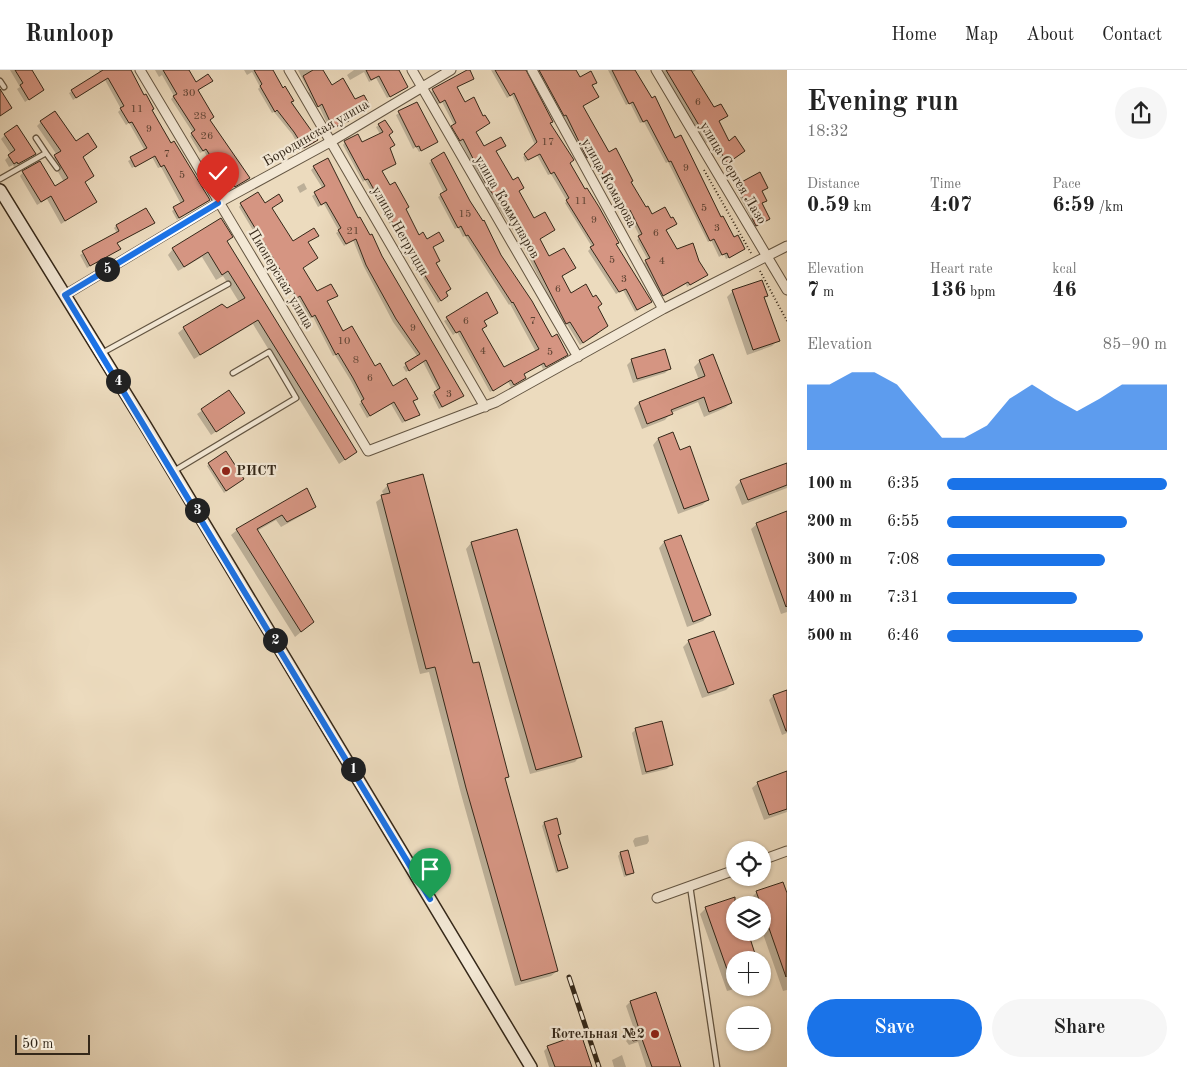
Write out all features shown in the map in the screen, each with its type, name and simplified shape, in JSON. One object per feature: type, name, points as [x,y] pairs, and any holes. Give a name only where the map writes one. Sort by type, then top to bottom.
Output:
[{"type":"main road","points":[[0,190],[173,471],[531,1067]]},
{"type":"street","name":"Пионерская улица","points":[[140,70],[368,451],[484,407]]},
{"type":"street","name":"улица Негруцци","points":[[289,70],[332,141],[484,407]]},
{"type":"street","name":"улица Коммунаров","points":[[412,70],[578,357]]},
{"type":"street","name":"Бородинская улица","points":[[65,295],[218,203],[332,141],[421,86],[451,70]]},
{"type":"street","name":"улица Комарова","points":[[532,70],[663,309]]},
{"type":"street","name":"улица Сергея Лазо","points":[[656,70],[787,290]]},
{"type":"street","points":[[484,407],[663,309],[787,246]]},
{"type":"street","points":[[771,857],[787,851]]},
{"type":"street","points":[[657,898],[726,873]]},
{"type":"lane","points":[[0,81],[4,87]]},
{"type":"lane","points":[[36,138],[57,168]]},
{"type":"lane","points":[[0,179],[46,153]]},
{"type":"lane","points":[[101,354],[228,284]]},
{"type":"lane","points":[[173,471],[296,398],[269,352],[233,373]]},
{"type":"lane","points":[[690,886],[717,1067]]},
{"type":"path","points":[[702,167],[787,321]]},
{"type":"building","points":[[15,70],[32,70],[44,90],[29,100],[20,85],[23,83]]},
{"type":"building","points":[[103,70],[131,70],[144,95],[146,94],[154,109],[152,110],[171,143],[174,141],[210,200],[179,218],[173,207],[184,201],[164,165],[161,167],[155,156],[135,167],[130,157],[147,148],[132,122],[129,123],[120,108],[124,106],[108,78],[76,98],[71,90]]},
{"type":"building","points":[[163,70],[189,70],[196,82],[208,74],[213,81],[198,90],[214,117],[210,120],[250,178],[235,187],[222,166],[218,168],[206,149],[203,151],[191,133],[195,130],[173,96],[177,94]]},
{"type":"building","points":[[254,70],[273,70],[283,88],[285,86],[294,101],[291,102],[318,140],[304,148],[277,110],[275,112],[260,86],[262,84]]},
{"type":"building","points":[[313,70],[323,70],[332,85],[343,78],[355,99],[364,95],[370,106],[348,118],[349,121],[333,128],[322,104],[318,107],[303,76]]},
{"type":"building","points":[[366,70],[399,70],[408,87],[390,97],[379,76],[371,80]]},
{"type":"building","points":[[470,70],[474,79],[457,87],[465,102],[474,97],[483,116],[485,115],[490,123],[476,132],[484,146],[501,137],[506,146],[496,151],[513,180],[518,177],[524,188],[519,191],[534,218],[545,212],[555,230],[540,239],[549,256],[564,248],[576,268],[562,276],[571,293],[586,284],[593,297],[596,295],[602,304],[598,307],[608,326],[583,343],[570,322],[566,324],[524,241],[486,184],[463,139],[460,141],[451,126],[456,123],[445,100],[440,103],[432,89]]},
{"type":"building","points":[[495,70],[526,70],[553,122],[550,123],[574,160],[570,163],[585,189],[587,188],[599,207],[619,243],[616,244],[652,302],[637,310],[626,289],[619,292],[590,247],[594,245],[566,200],[569,198],[554,172],[551,174],[540,154],[528,160],[524,154],[537,142],[514,93],[510,96]]},
{"type":"building","points":[[539,70],[576,70],[580,77],[591,71],[597,83],[592,85],[599,97],[583,106],[609,152],[616,148],[633,181],[631,182],[652,214],[665,207],[677,224],[666,230],[677,249],[693,243],[699,261],[708,275],[690,285],[688,282],[663,296],[645,260],[650,258],[638,236],[642,234],[630,210],[627,211],[591,155],[587,158],[566,115],[564,116]]},
{"type":"building","points":[[612,70],[635,70],[652,98],[655,96],[675,138],[681,135],[721,217],[723,216],[734,237],[738,235],[745,249],[729,258],[727,253],[722,255],[714,239],[710,241],[671,161],[669,162],[647,120],[643,122],[633,102],[629,104]]},
{"type":"building","points":[[666,70],[691,70],[714,107],[721,104],[728,116],[719,121],[729,141],[735,136],[745,151],[728,163],[712,140],[709,142]]},
{"type":"building","points":[[0,89],[12,108],[0,116]]},
{"type":"building","points":[[417,102],[438,142],[421,151],[419,146],[416,147],[398,111]]},
{"type":"building","points":[[55,111],[76,141],[88,133],[97,147],[83,157],[94,176],[85,182],[97,202],[65,221],[51,196],[41,202],[22,171],[40,161],[55,186],[68,178],[54,155],[61,151],[40,121]]},
{"type":"building","points":[[385,120],[393,132],[389,135],[395,145],[390,148],[396,164],[382,171],[390,185],[395,182],[409,207],[406,209],[419,235],[423,232],[427,239],[439,232],[444,241],[433,247],[440,261],[436,263],[451,289],[446,292],[448,296],[441,301],[424,274],[422,275],[368,179],[365,180],[344,141],[358,134],[362,142],[383,132],[378,124]]},
{"type":"building","points":[[17,125],[36,154],[18,164],[17,162],[14,164],[8,155],[15,150],[4,134]]},
{"type":"building","points":[[444,152],[470,201],[484,220],[501,255],[532,301],[552,337],[557,334],[568,355],[546,367],[544,363],[524,374],[526,378],[514,385],[511,380],[493,391],[460,331],[456,333],[446,317],[487,292],[498,313],[484,321],[487,326],[482,329],[504,367],[539,349],[513,302],[468,235],[466,236],[461,226],[458,228],[440,194],[447,190],[431,160]]},
{"type":"building","points":[[328,158],[358,218],[360,217],[370,235],[372,234],[382,256],[464,396],[442,407],[434,392],[440,388],[426,360],[409,371],[405,363],[420,354],[396,319],[366,265],[356,239],[346,244],[338,230],[341,228],[326,202],[321,205],[314,192],[325,186],[313,166]]},
{"type":"building","points":[[760,172],[768,188],[762,191],[767,201],[762,203],[770,219],[756,226],[752,218],[754,217],[736,185]]},
{"type":"building","points":[[258,192],[265,203],[279,194],[283,201],[272,208],[293,241],[314,228],[319,236],[308,242],[318,258],[303,268],[317,291],[331,284],[338,296],[327,301],[343,331],[352,326],[375,366],[380,363],[393,386],[406,378],[418,399],[413,401],[420,415],[405,421],[394,402],[370,416],[361,401],[364,399],[353,378],[338,353],[336,355],[315,315],[312,317],[300,296],[297,298],[240,203]]},
{"type":"building","points":[[146,208],[155,223],[117,243],[121,249],[90,266],[82,251],[119,231],[116,225]]},
{"type":"building","points":[[221,218],[233,237],[227,241],[357,452],[345,460],[258,320],[200,355],[183,327],[222,304],[227,308],[245,298],[228,271],[222,275],[208,252],[184,267],[172,248]]},
{"type":"building","points":[[762,280],[768,296],[764,297],[780,341],[753,350],[732,290]]},
{"type":"building","points":[[665,349],[671,369],[637,379],[631,359]]},
{"type":"building","points":[[713,354],[732,403],[709,412],[704,397],[671,410],[673,414],[647,424],[639,402],[705,376],[699,360]]},
{"type":"building","points":[[229,390],[245,413],[216,432],[201,409]]},
{"type":"building","points":[[673,432],[680,450],[690,446],[709,500],[684,509],[658,438]]},
{"type":"building","name":"РИСТ","points":[[226,451],[244,479],[226,491],[208,463]]},
{"type":"building","points":[[787,463],[787,485],[748,500],[740,480]]},
{"type":"building","points":[[423,474],[473,663],[479,662],[509,777],[505,778],[558,971],[521,981],[466,788],[435,667],[426,669],[381,495],[390,493],[387,484]]},
{"type":"building","points":[[307,488],[316,507],[287,522],[282,515],[257,529],[314,622],[301,632],[236,529]]},
{"type":"building","points":[[787,511],[787,606],[786,607],[756,523]]},
{"type":"building","points":[[517,529],[582,757],[536,770],[471,542]]},
{"type":"building","points":[[681,535],[711,615],[693,622],[664,541]]},
{"type":"building","points":[[714,631],[734,684],[708,693],[688,640]]},
{"type":"building","points":[[787,690],[787,731],[786,731],[773,695]]},
{"type":"building","points":[[662,721],[673,765],[646,772],[635,728]]},
{"type":"building","points":[[787,771],[787,809],[769,815],[757,782]]},
{"type":"building","points":[[557,818],[561,834],[558,835],[568,868],[558,871],[544,822]]},
{"type":"building","points":[[628,850],[634,873],[626,875],[620,852]]},
{"type":"building","points":[[783,882],[787,893],[786,977],[771,934],[771,896],[758,896],[756,891]]},
{"type":"building","points":[[726,900],[726,941],[751,941],[754,951],[726,951],[726,966],[705,907]]},
{"type":"building","name":"Котельная №2","points":[[656,992],[681,1067],[652,1067],[642,1039],[633,1041],[630,1038],[631,1033],[639,1029],[630,1001]]},
{"type":"building","points":[[581,1034],[592,1067],[555,1067],[547,1046]]},
{"type":"railway","points":[[569,977],[599,1067]]},
{"type":"place","name":"РИСТ","points":[[226,471]]},
{"type":"place","name":"Котельная №2","points":[[655,1034]]},
{"type":"route","points":[[218,203],[65,295],[430,899]]}]
